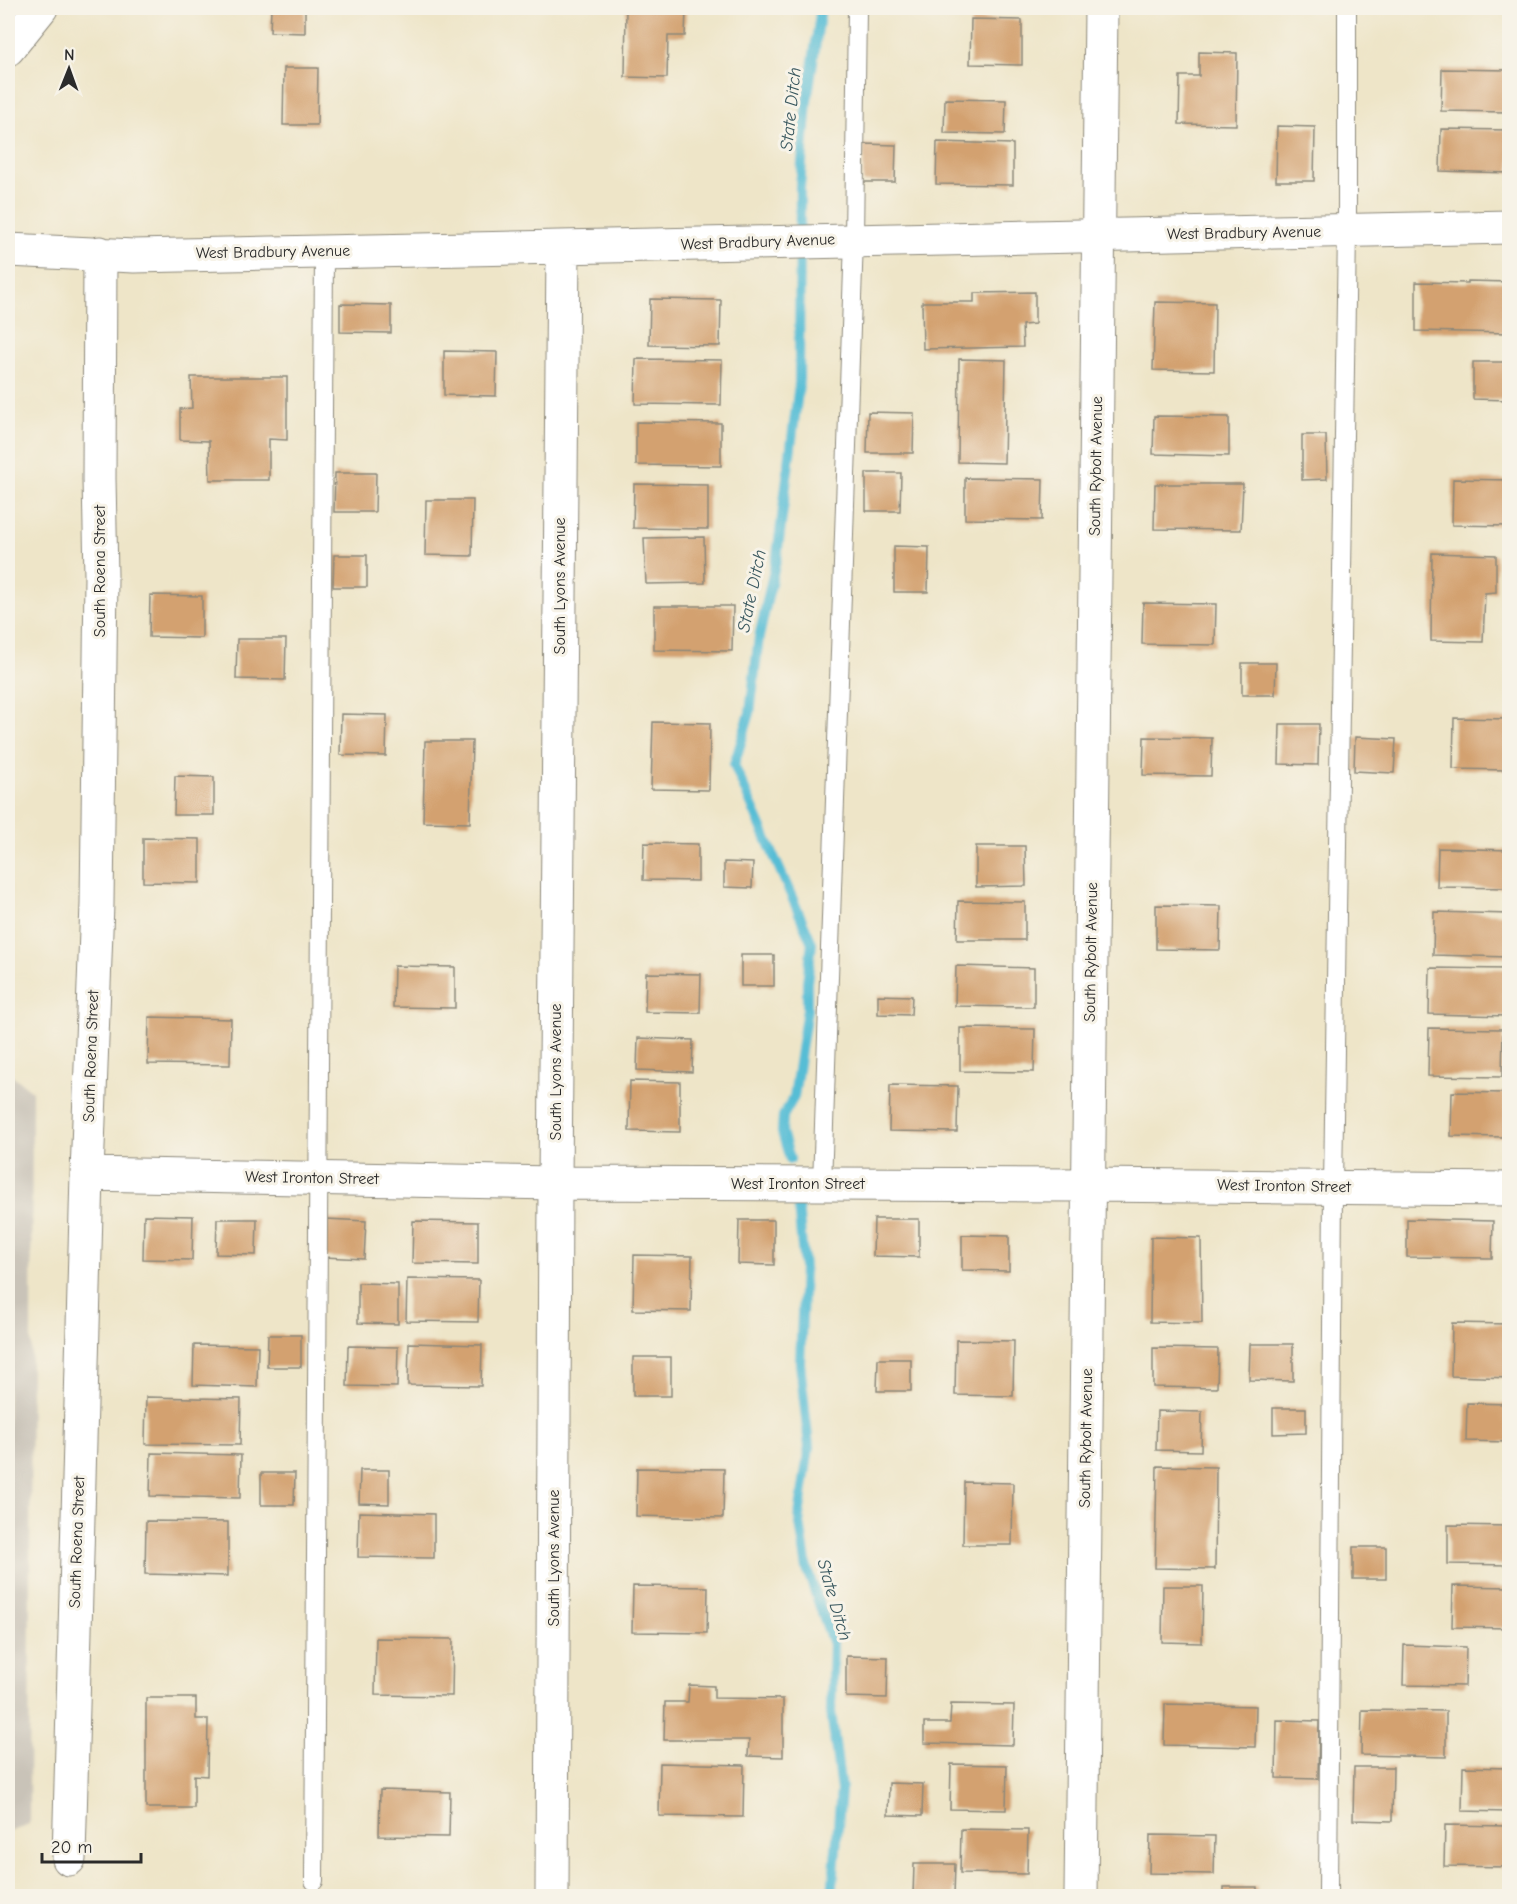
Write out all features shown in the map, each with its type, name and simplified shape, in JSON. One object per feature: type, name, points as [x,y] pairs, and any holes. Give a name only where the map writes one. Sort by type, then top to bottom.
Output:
[{"type":"street","points":[[8,48],[41,8]]},
{"type":"street","name":"South Rybolt Avenue","points":[[1081,1896],[1101,8]]},
{"type":"street","name":"West Bradbury Avenue","points":[[8,250],[134,256],[1509,227]]},
{"type":"street","name":"South Lyons Avenue","points":[[552,1896],[563,247]]},
{"type":"street","name":"South Roena Street","points":[[69,1859],[87,1174],[97,904],[101,576],[100,253]]},
{"type":"street","name":"West Ironton Street","points":[[87,1174],[555,1183],[1509,1189]]},
{"type":"lane","points":[[822,1184],[855,240],[857,8]]},
{"type":"lane","points":[[1328,1896],[1333,1187],[1347,230],[1347,8]]},
{"type":"lane","points":[[314,1881],[324,251]]},
{"type":"shaded area","points":[[8,1072],[32,1091],[29,1824],[8,1832]]},
{"type":"building","points":[[271,8],[305,8],[305,33],[270,32]]},
{"type":"building","points":[[626,8],[686,9],[685,36],[668,36],[667,78],[625,77]]},
{"type":"building","points":[[879,8],[912,8],[912,11],[879,11]]},
{"type":"building","points":[[971,19],[1022,20],[1022,65],[970,64]]},
{"type":"building","points":[[1199,52],[1237,53],[1236,125],[1179,124],[1180,76],[1199,76]]},
{"type":"building","points":[[284,68],[318,68],[317,125],[283,125]]},
{"type":"building","points":[[1442,69],[1510,70],[1510,112],[1441,111]]},
{"type":"building","points":[[945,99],[1006,100],[1005,134],[944,133]]},
{"type":"building","points":[[1277,126],[1315,127],[1314,181],[1276,181]]},
{"type":"building","points":[[1441,129],[1510,130],[1510,173],[1440,171]]},
{"type":"building","points":[[937,142],[1013,144],[1013,185],[936,184]]},
{"type":"building","points":[[864,144],[896,145],[895,182],[863,182]]},
{"type":"building","points":[[1468,281],[1510,282],[1510,333],[1416,331],[1416,282],[1468,283]]},
{"type":"building","points":[[1035,292],[1035,324],[1022,325],[1023,347],[923,349],[922,302],[974,302],[974,293]]},
{"type":"building","points":[[650,299],[721,300],[720,346],[649,345]]},
{"type":"building","points":[[1155,302],[1215,303],[1214,371],[1153,370]]},
{"type":"building","points":[[340,304],[391,305],[391,333],[340,332]]},
{"type":"building","points":[[444,351],[497,352],[496,396],[444,395]]},
{"type":"building","points":[[636,359],[722,360],[721,405],[635,404]]},
{"type":"building","points":[[959,359],[1006,360],[1004,463],[958,462]]},
{"type":"building","points":[[1473,362],[1510,362],[1510,400],[1473,399]]},
{"type":"building","points":[[191,377],[287,377],[287,440],[269,439],[269,480],[210,480],[209,441],[180,440],[180,409],[192,408]]},
{"type":"building","points":[[868,412],[914,413],[913,453],[867,453]]},
{"type":"building","points":[[1154,416],[1229,417],[1229,456],[1153,454]]},
{"type":"building","points":[[636,422],[721,423],[721,466],[636,465]]},
{"type":"building","points":[[1302,435],[1326,435],[1327,479],[1302,480]]},
{"type":"building","points":[[335,473],[376,473],[375,512],[334,512]]},
{"type":"building","points":[[866,473],[901,473],[900,511],[866,511]]},
{"type":"building","points":[[965,478],[1043,479],[1042,520],[965,519]]},
{"type":"building","points":[[1453,479],[1510,480],[1510,526],[1452,525]]},
{"type":"building","points":[[634,484],[708,485],[708,529],[633,528]]},
{"type":"building","points":[[1155,484],[1243,484],[1241,530],[1154,529]]},
{"type":"building","points":[[426,500],[473,500],[472,556],[425,555]]},
{"type":"building","points":[[704,537],[705,583],[646,584],[644,538]]},
{"type":"building","points":[[894,546],[929,547],[928,592],[894,592]]},
{"type":"building","points":[[1432,553],[1496,555],[1496,592],[1485,593],[1483,642],[1431,641]]},
{"type":"building","points":[[334,555],[367,555],[367,587],[333,587]]},
{"type":"building","points":[[150,595],[202,596],[202,638],[149,637]]},
{"type":"building","points":[[1143,603],[1216,604],[1215,645],[1142,644]]},
{"type":"building","points":[[654,606],[733,606],[732,651],[654,650]]},
{"type":"building","points":[[237,639],[286,639],[285,680],[236,679]]},
{"type":"building","points":[[1242,663],[1276,663],[1275,695],[1242,695]]},
{"type":"building","points":[[341,714],[387,715],[386,756],[340,755]]},
{"type":"building","points":[[1454,718],[1510,719],[1510,770],[1453,769]]},
{"type":"building","points":[[653,722],[710,723],[709,790],[651,789]]},
{"type":"building","points":[[1280,724],[1319,724],[1318,765],[1279,764]]},
{"type":"building","points":[[1144,737],[1212,738],[1211,776],[1143,775]]},
{"type":"building","points":[[1355,737],[1396,739],[1394,773],[1354,771]]},
{"type":"building","points":[[425,741],[472,741],[470,823],[423,822]]},
{"type":"building","points":[[175,776],[214,777],[214,815],[174,815]]},
{"type":"building","points":[[143,838],[200,839],[200,883],[143,882]]},
{"type":"building","points":[[644,843],[698,844],[698,881],[643,880]]},
{"type":"building","points":[[976,846],[1025,846],[1026,886],[976,887]]},
{"type":"building","points":[[1438,848],[1510,850],[1510,888],[1437,887]]},
{"type":"building","points":[[724,862],[753,863],[752,888],[724,887]]},
{"type":"building","points":[[958,901],[1025,902],[1025,940],[957,940]]},
{"type":"building","points":[[1156,905],[1221,906],[1220,950],[1156,949]]},
{"type":"building","points":[[1434,912],[1510,914],[1510,957],[1433,955]]},
{"type":"building","points":[[741,955],[774,955],[774,986],[741,986]]},
{"type":"building","points":[[394,966],[455,967],[455,1008],[393,1007]]},
{"type":"building","points":[[956,966],[1034,968],[1034,1007],[955,1006]]},
{"type":"building","points":[[1430,968],[1508,969],[1507,1016],[1429,1014]]},
{"type":"building","points":[[646,973],[701,974],[700,1013],[645,1012]]},
{"type":"building","points":[[878,995],[912,996],[911,1015],[878,1014]]},
{"type":"building","points":[[149,1017],[231,1019],[230,1065],[148,1064]]},
{"type":"building","points":[[960,1028],[1035,1029],[1034,1072],[960,1071]]},
{"type":"building","points":[[1429,1028],[1503,1029],[1502,1077],[1428,1076]]},
{"type":"building","points":[[638,1038],[693,1040],[692,1072],[637,1070]]},
{"type":"building","points":[[630,1081],[680,1082],[680,1132],[629,1131]]},
{"type":"building","points":[[890,1085],[958,1086],[957,1132],[889,1131]]},
{"type":"building","points":[[1452,1092],[1505,1093],[1505,1137],[1451,1136]]},
{"type":"building","points":[[144,1215],[193,1216],[192,1260],[143,1259]]},
{"type":"building","points":[[217,1219],[257,1219],[256,1255],[216,1254]]},
{"type":"building","points":[[326,1219],[366,1221],[364,1259],[324,1257]]},
{"type":"building","points":[[874,1219],[919,1219],[919,1257],[873,1256]]},
{"type":"building","points":[[1407,1219],[1493,1221],[1492,1258],[1407,1257]]},
{"type":"building","points":[[739,1220],[774,1220],[774,1265],[738,1264]]},
{"type":"building","points":[[413,1221],[478,1222],[478,1264],[412,1263]]},
{"type":"building","points":[[962,1235],[1009,1236],[1009,1271],[962,1270]]},
{"type":"building","points":[[1151,1237],[1201,1238],[1202,1323],[1150,1322]]},
{"type":"building","points":[[634,1255],[692,1256],[691,1311],[633,1310]]},
{"type":"building","points":[[407,1279],[479,1280],[478,1322],[406,1321]]},
{"type":"building","points":[[358,1283],[398,1284],[398,1324],[358,1323]]},
{"type":"building","points":[[1452,1323],[1510,1324],[1510,1378],[1451,1376]]},
{"type":"building","points":[[268,1335],[301,1335],[301,1367],[267,1367]]},
{"type":"building","points":[[956,1340],[1014,1341],[1013,1396],[955,1395]]},
{"type":"building","points":[[409,1343],[482,1345],[481,1386],[408,1385]]},
{"type":"building","points":[[1250,1344],[1293,1344],[1293,1381],[1249,1380]]},
{"type":"building","points":[[194,1345],[258,1346],[257,1387],[193,1385]]},
{"type":"building","points":[[348,1346],[398,1347],[397,1387],[347,1386]]},
{"type":"building","points":[[1153,1348],[1218,1349],[1217,1388],[1153,1387]]},
{"type":"building","points":[[633,1357],[671,1357],[671,1396],[633,1396]]},
{"type":"building","points":[[878,1359],[911,1359],[911,1391],[877,1391]]},
{"type":"building","points":[[146,1397],[241,1399],[240,1445],[145,1444]]},
{"type":"building","points":[[1467,1403],[1510,1404],[1510,1442],[1466,1441]]},
{"type":"building","points":[[1273,1408],[1306,1408],[1306,1433],[1273,1434]]},
{"type":"building","points":[[1157,1411],[1202,1412],[1201,1451],[1156,1450]]},
{"type":"building","points":[[151,1453],[241,1455],[240,1498],[150,1496]]},
{"type":"building","points":[[1157,1466],[1216,1467],[1215,1569],[1155,1568]]},
{"type":"building","points":[[637,1468],[724,1469],[723,1518],[636,1516]]},
{"type":"building","points":[[360,1470],[389,1470],[389,1504],[359,1503]]},
{"type":"building","points":[[261,1473],[295,1473],[294,1505],[261,1505]]},
{"type":"building","points":[[964,1482],[1013,1483],[1012,1545],[963,1545]]},
{"type":"building","points":[[359,1512],[434,1514],[434,1558],[358,1557]]},
{"type":"building","points":[[146,1521],[228,1522],[228,1576],[145,1574]]},
{"type":"building","points":[[1448,1525],[1510,1526],[1510,1565],[1448,1564]]},
{"type":"building","points":[[1353,1547],[1386,1547],[1386,1579],[1353,1579]]},
{"type":"building","points":[[633,1586],[708,1587],[707,1633],[632,1632]]},
{"type":"building","points":[[1163,1586],[1203,1586],[1202,1643],[1162,1642]]},
{"type":"building","points":[[1453,1586],[1510,1587],[1510,1628],[1452,1627]]},
{"type":"building","points":[[376,1638],[453,1639],[452,1696],[375,1695]]},
{"type":"building","points":[[1404,1645],[1466,1647],[1465,1686],[1403,1685]]},
{"type":"building","points":[[846,1656],[888,1657],[887,1698],[846,1697]]},
{"type":"building","points":[[689,1685],[714,1686],[714,1698],[783,1699],[783,1757],[748,1756],[749,1740],[664,1740],[665,1702],[688,1702]]},
{"type":"building","points":[[146,1698],[196,1698],[196,1719],[208,1719],[207,1776],[194,1775],[194,1808],[146,1808]]},
{"type":"building","points":[[951,1704],[1014,1705],[1013,1745],[924,1743],[924,1723],[950,1723]]},
{"type":"building","points":[[1165,1704],[1256,1706],[1255,1747],[1164,1745]]},
{"type":"building","points":[[1362,1710],[1446,1711],[1446,1757],[1361,1755]]},
{"type":"building","points":[[1277,1720],[1319,1721],[1318,1779],[1276,1778]]},
{"type":"building","points":[[660,1763],[744,1765],[743,1817],[659,1816]]},
{"type":"building","points":[[951,1764],[1007,1765],[1006,1810],[950,1809]]},
{"type":"building","points":[[1354,1767],[1393,1767],[1392,1821],[1353,1820]]},
{"type":"building","points":[[1463,1767],[1509,1768],[1508,1812],[1462,1811]]},
{"type":"building","points":[[889,1783],[923,1784],[922,1816],[888,1815]]},
{"type":"building","points":[[380,1790],[450,1792],[449,1837],[379,1836]]},
{"type":"building","points":[[1445,1825],[1510,1826],[1510,1867],[1444,1866]]},
{"type":"building","points":[[961,1829],[1028,1830],[1027,1874],[960,1873]]},
{"type":"building","points":[[1150,1835],[1215,1836],[1214,1874],[1149,1873]]},
{"type":"building","points":[[914,1864],[955,1864],[954,1896],[913,1896]]},
{"type":"building","points":[[1224,1887],[1257,1887],[1257,1896],[1224,1896]]},
{"type":"waterway","name":"State Ditch","points":[[790,1159],[782,1132],[783,1116],[794,1097],[807,1009],[807,982],[812,943],[734,765],[750,713],[759,637],[777,556],[799,384],[800,187],[807,101],[820,15],[818,8]]},
{"type":"waterway","name":"State Ditch","points":[[798,1205],[804,1268],[800,1363],[809,1447],[799,1516],[807,1569],[833,1644],[831,1712],[841,1790],[832,1896]]}]
